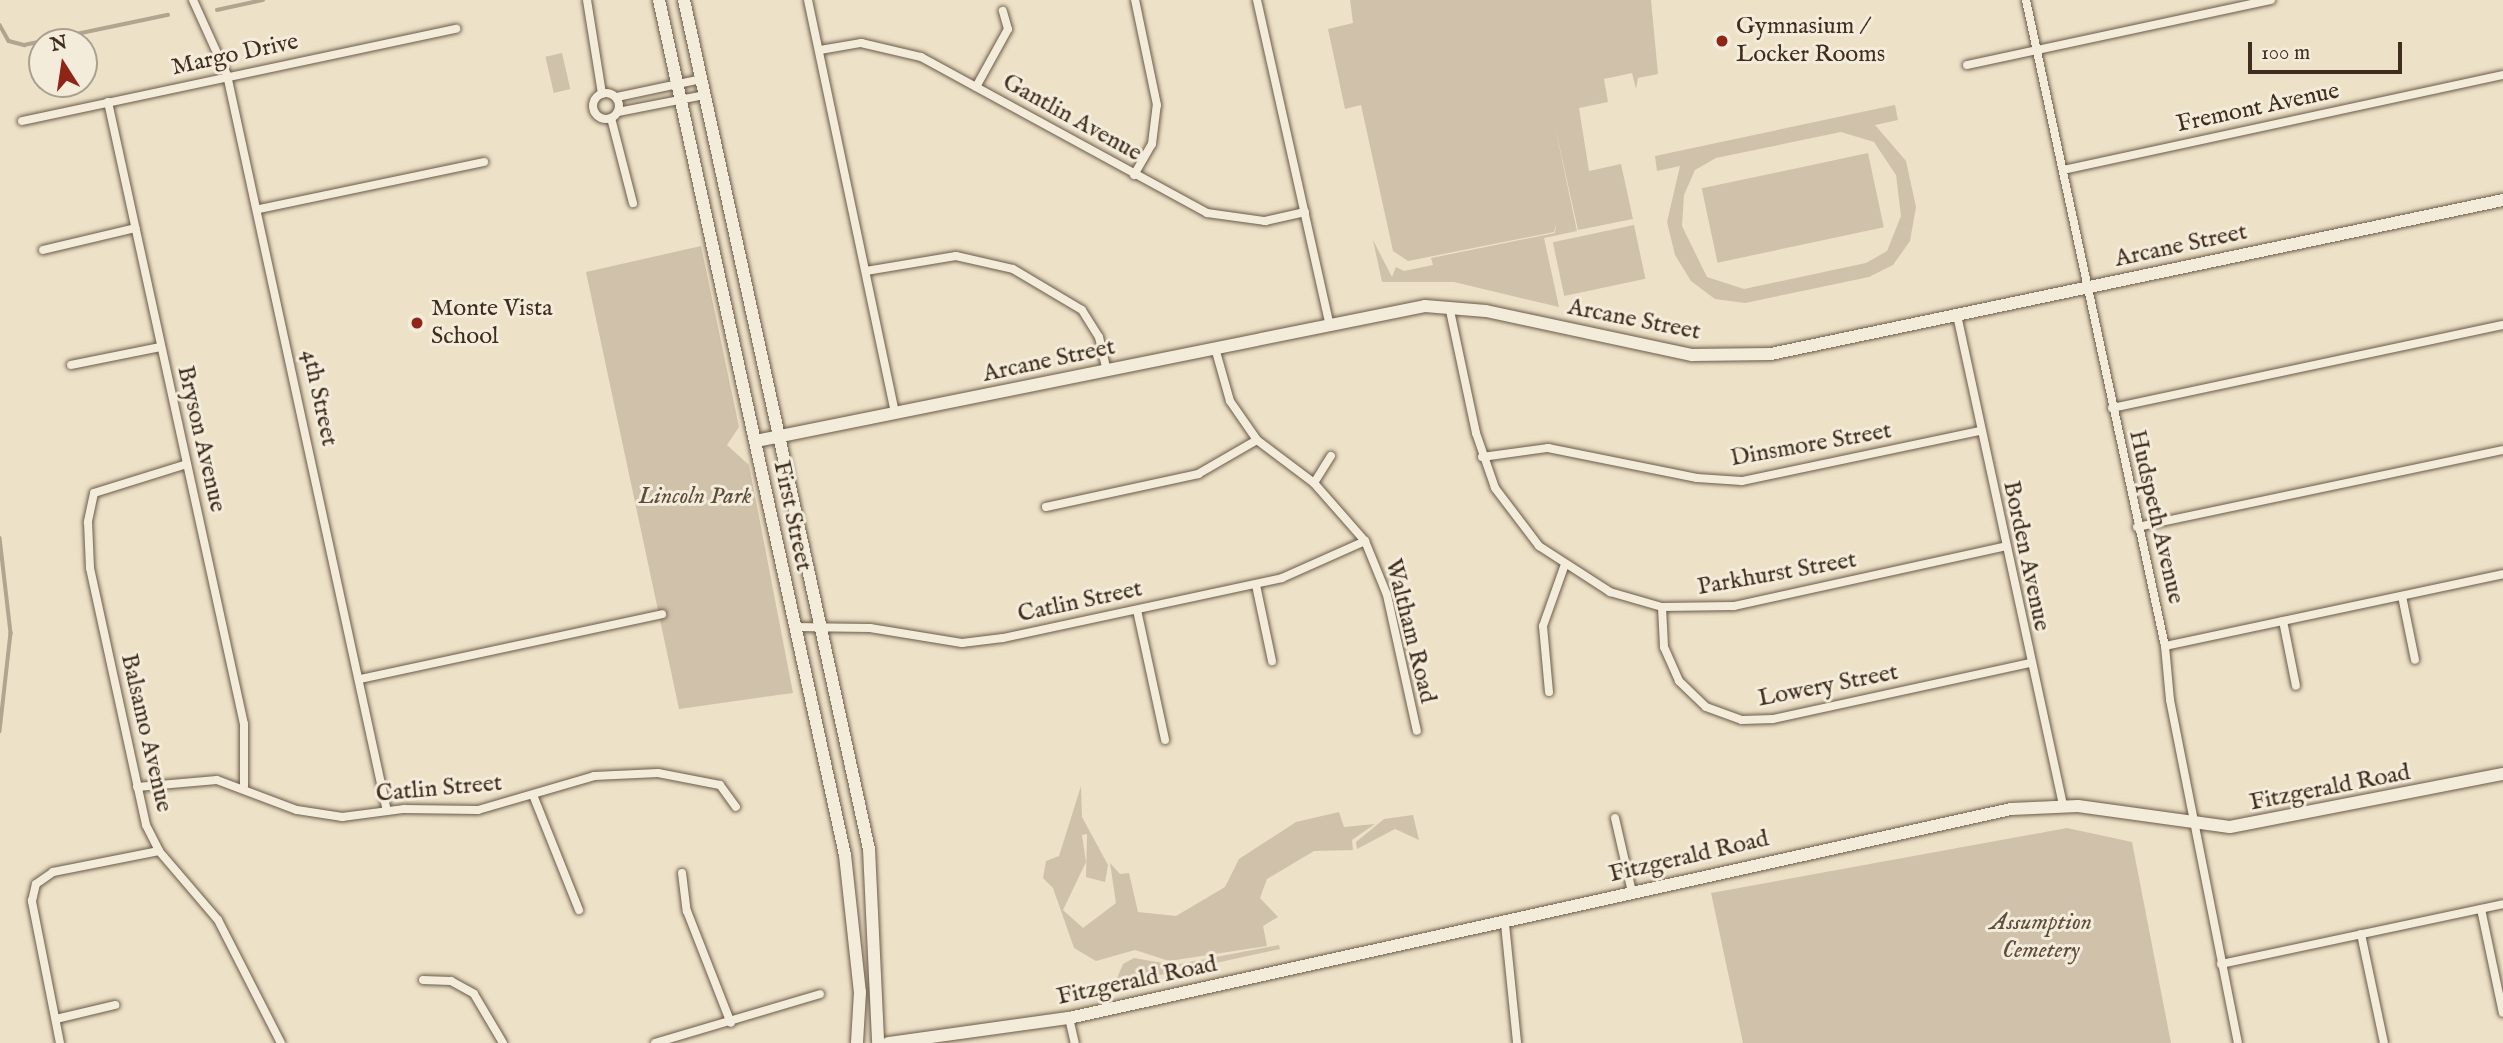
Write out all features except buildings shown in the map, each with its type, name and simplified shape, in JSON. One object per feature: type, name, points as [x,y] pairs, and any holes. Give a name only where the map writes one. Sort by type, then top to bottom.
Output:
[{"type":"main road","name":"First Street","points":[[659,0],[756,441],[851,894],[857,1043]]},
{"type":"main road","name":"First Street","points":[[684,0],[875,888],[878,1043]]},
{"type":"main road","name":"Arcane Street","points":[[756,441],[1107,371],[1329,323],[1449,306],[1729,358],[1957,315],[2503,200]]},
{"type":"main road","name":"Fitzgerald Road","points":[[888,1043],[1069,1018],[1505,925],[1632,892],[2011,809],[2063,805],[2194,825],[2266,824],[2503,774]]},
{"type":"main road","points":[[857,1043],[872,1043]]},
{"type":"street","name":"4th Street","points":[[193,0],[227,75],[387,811]]},
{"type":"street","points":[[587,0],[602,94],[592,108],[599,117],[705,95]]},
{"type":"street","points":[[808,0],[895,414]]},
{"type":"street","points":[[1134,175],[1152,144],[1157,105],[1135,0]]},
{"type":"street","points":[[1257,0],[1329,323]]},
{"type":"street","name":"Hudspeth Avenue","points":[[2026,0],[2063,170],[2085,288],[2165,646],[2194,825],[2238,1043]]},
{"type":"street","points":[[1968,65],[2271,0]]},
{"type":"street","points":[[975,88],[1008,29],[1003,11]]},
{"type":"street","name":"Margo Drive","points":[[22,121],[227,75],[456,29]]},
{"type":"street","name":"Gantlin Avenue","points":[[820,50],[861,43],[895,48],[975,88],[1134,175],[1224,218],[1265,221],[1305,212]]},
{"type":"street","name":"Fremont Avenue","points":[[2063,170],[2503,75]]},
{"type":"street","points":[[602,94],[617,97],[702,79]]},
{"type":"street","points":[[617,97],[614,115],[633,203]]},
{"type":"street","name":"Bryson Avenue","points":[[108,102],[244,724],[244,786]]},
{"type":"street","points":[[258,209],[484,162]]},
{"type":"street","points":[[43,250],[135,228]]},
{"type":"street","points":[[866,271],[956,256],[1013,269],[1082,310],[1099,337],[1107,371]]},
{"type":"street","name":"Parkhurst Street","points":[[1449,306],[1482,457],[1515,519],[1564,567],[1609,592],[1662,607],[1734,606],[2003,547]]},
{"type":"street","name":"Borden Avenue","points":[[1957,315],[2003,547],[2063,805]]},
{"type":"street","points":[[2112,408],[2503,325]]},
{"type":"street","points":[[71,365],[160,347]]},
{"type":"street","name":"Waltham Road","points":[[1215,348],[1230,401],[1257,440],[1314,483],[1364,541],[1387,595],[1417,731]]},
{"type":"street","name":"Dinsmore Street","points":[[1482,457],[1548,448],[1697,478],[1742,481],[1980,431]]},
{"type":"street","points":[[1046,507],[1198,474],[1257,440]]},
{"type":"street","points":[[2137,527],[2503,450]]},
{"type":"street","points":[[1314,483],[1331,456]]},
{"type":"street","name":"Balsamo Avenue","points":[[187,464],[99,488],[88,522],[90,568],[137,787],[159,851],[218,920],[281,1043]]},
{"type":"street","name":"Catlin Street","points":[[794,627],[820,627],[962,643],[1256,585],[1311,569],[1364,541]]},
{"type":"street","points":[[1549,692],[1543,626],[1564,567]]},
{"type":"street","points":[[2165,646],[2503,574]]},
{"type":"street","points":[[1256,585],[1272,661]]},
{"type":"street","points":[[2402,596],[2416,660]]},
{"type":"street","name":"Lowery Street","points":[[1662,607],[1664,647],[1679,681],[1706,707],[1742,720],[1773,719],[2029,663]]},
{"type":"street","points":[[1137,610],[1165,740]]},
{"type":"street","points":[[360,679],[662,614]]},
{"type":"street","points":[[2283,621],[2296,686]]},
{"type":"street","name":"Catlin Street","points":[[137,787],[190,778],[244,786],[319,815],[478,810],[594,776],[658,773],[720,785],[736,807]]},
{"type":"street","points":[[533,795],[579,910]]},
{"type":"street","points":[[1615,818],[1632,892]]},
{"type":"street","points":[[60,1043],[33,901],[36,884],[53,872],[159,851]]},
{"type":"street","points":[[682,873],[687,911],[731,1023]]},
{"type":"street","points":[[2221,964],[2503,904]]},
{"type":"street","points":[[2481,909],[2503,1013]]},
{"type":"street","points":[[1505,925],[1517,1043]]},
{"type":"street","points":[[2361,934],[2384,1043]]},
{"type":"street","points":[[423,980],[451,982],[474,994],[503,1043]]},
{"type":"street","points":[[656,1043],[731,1023],[820,994]]},
{"type":"street","points":[[56,1018],[115,1005]]},
{"type":"street","points":[[1069,1018],[1074,1043]]},
{"type":"green space","points":[[1350,0],[1651,0],[1658,74],[1638,78],[1636,89],[1632,73],[1604,79],[1608,102],[1579,108],[1589,171],[1621,164],[1633,219],[1578,230],[1554,122],[1577,231],[1544,238],[1559,307],[1454,282],[1382,282],[1373,240],[1392,277],[1396,267],[1404,271],[1433,265],[1431,258],[1555,233],[1556,224],[1554,232],[1408,261],[1393,251],[1361,105],[1345,109],[1328,29],[1353,23]]},
{"type":"green space","points":[[562,53],[570,89],[554,93],[545,57]]},
{"type":"green space","points":[[1895,105],[1898,120],[1875,125],[1906,161],[1916,207],[1910,241],[1893,265],[1869,277],[1745,303],[1715,299],[1691,281],[1675,255],[1667,222],[1680,166],[1657,171],[1655,156]],"holes":[[[1841,132],[1874,142],[1896,175],[1901,216],[1887,251],[1866,263],[1744,289],[1707,277],[1682,226],[1684,195],[1695,170],[1716,158]]]},
{"type":"green space","points":[[1868,153],[1884,227],[1718,263],[1702,188]]},
{"type":"green space","points":[[1634,225],[1645,279],[1564,296],[1553,242]]},
{"type":"green space","name":"Lincoln Park","points":[[701,246],[739,427],[727,445],[749,465],[793,693],[679,709],[586,272]]},
{"type":"green space","points":[[1081,786],[1082,817],[1108,865],[1105,882],[1086,877],[1087,834],[1082,835],[1086,862],[1063,910],[1083,928],[1116,903],[1110,863],[1120,874],[1129,873],[1138,912],[1176,916],[1225,887],[1239,859],[1296,822],[1339,812],[1344,827],[1375,824],[1352,840],[1353,850],[1314,851],[1267,879],[1260,898],[1278,917],[1263,926],[1267,946],[1169,961],[1135,950],[1096,961],[1074,948],[1053,888],[1043,878],[1046,861],[1059,856]]},
{"type":"green space","points":[[1413,815],[1419,840],[1395,829],[1357,849],[1356,842],[1384,819]]},
{"type":"green space","name":"Assumption Cemetery","points":[[2067,828],[2132,842],[2171,1043],[1743,1043],[1711,893]]},
{"type":"green space","points":[[1279,945],[1280,949],[1114,985],[1123,964],[1134,958],[1174,965]]},
{"type":"waterway","points":[[217,10],[263,0]]},
{"type":"waterway","points":[[0,25],[9,41],[24,45],[168,15]]},
{"type":"waterway","points":[[0,538],[11,633],[0,731]]},
{"type":"place","name":"Gymnasium / Locker Rooms","points":[[1722,41]]},
{"type":"place","name":"Monte Vista School","points":[[417,323]]}]
